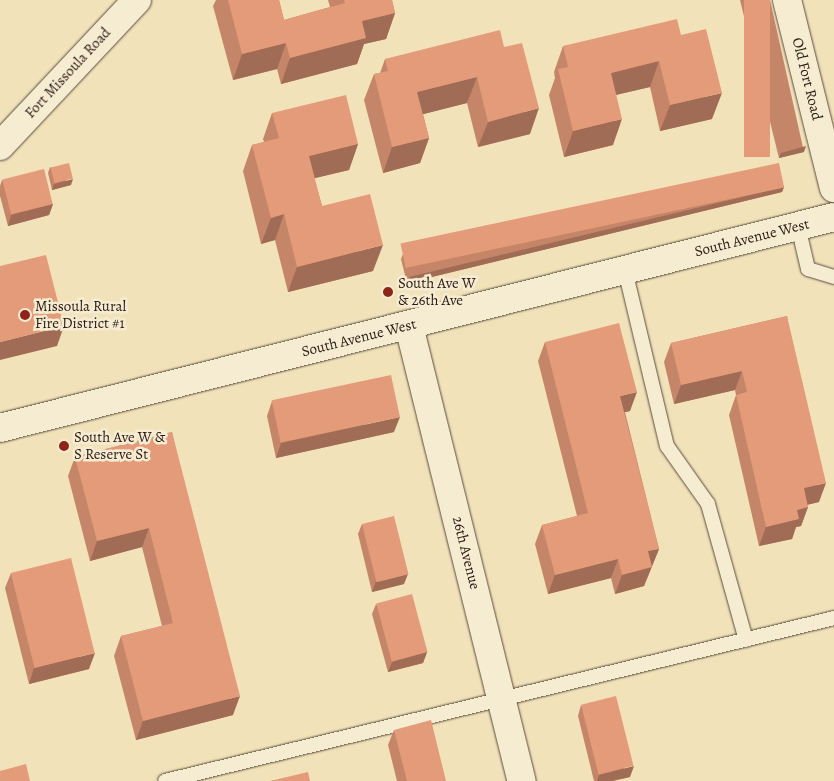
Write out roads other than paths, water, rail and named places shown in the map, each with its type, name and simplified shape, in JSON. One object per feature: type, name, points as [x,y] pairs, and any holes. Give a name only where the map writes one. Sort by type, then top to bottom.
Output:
[{"type":"street","name":"Fort Missoula Road","points":[[0,146],[137,0]]},
{"type":"street","name":"Old Fort Road","points":[[787,0],[834,188]]},
{"type":"street","name":"South Avenue West","points":[[0,428],[834,217]]},
{"type":"street","name":"26th Avenue","points":[[409,326],[522,781]]},
{"type":"lane","points":[[798,226],[808,269],[834,277]]},
{"type":"lane","points":[[625,270],[667,446],[708,504],[746,640]]},
{"type":"lane","points":[[165,781],[502,701],[834,618]]},
{"type":"place","name":"South Ave W & 26th Ave","points":[[388,292]]},
{"type":"place","name":"Missoula Rural Fire District #1","points":[[25,315]]},
{"type":"place","name":"South Ave W & S Reserve St","points":[[64,446]]}]
